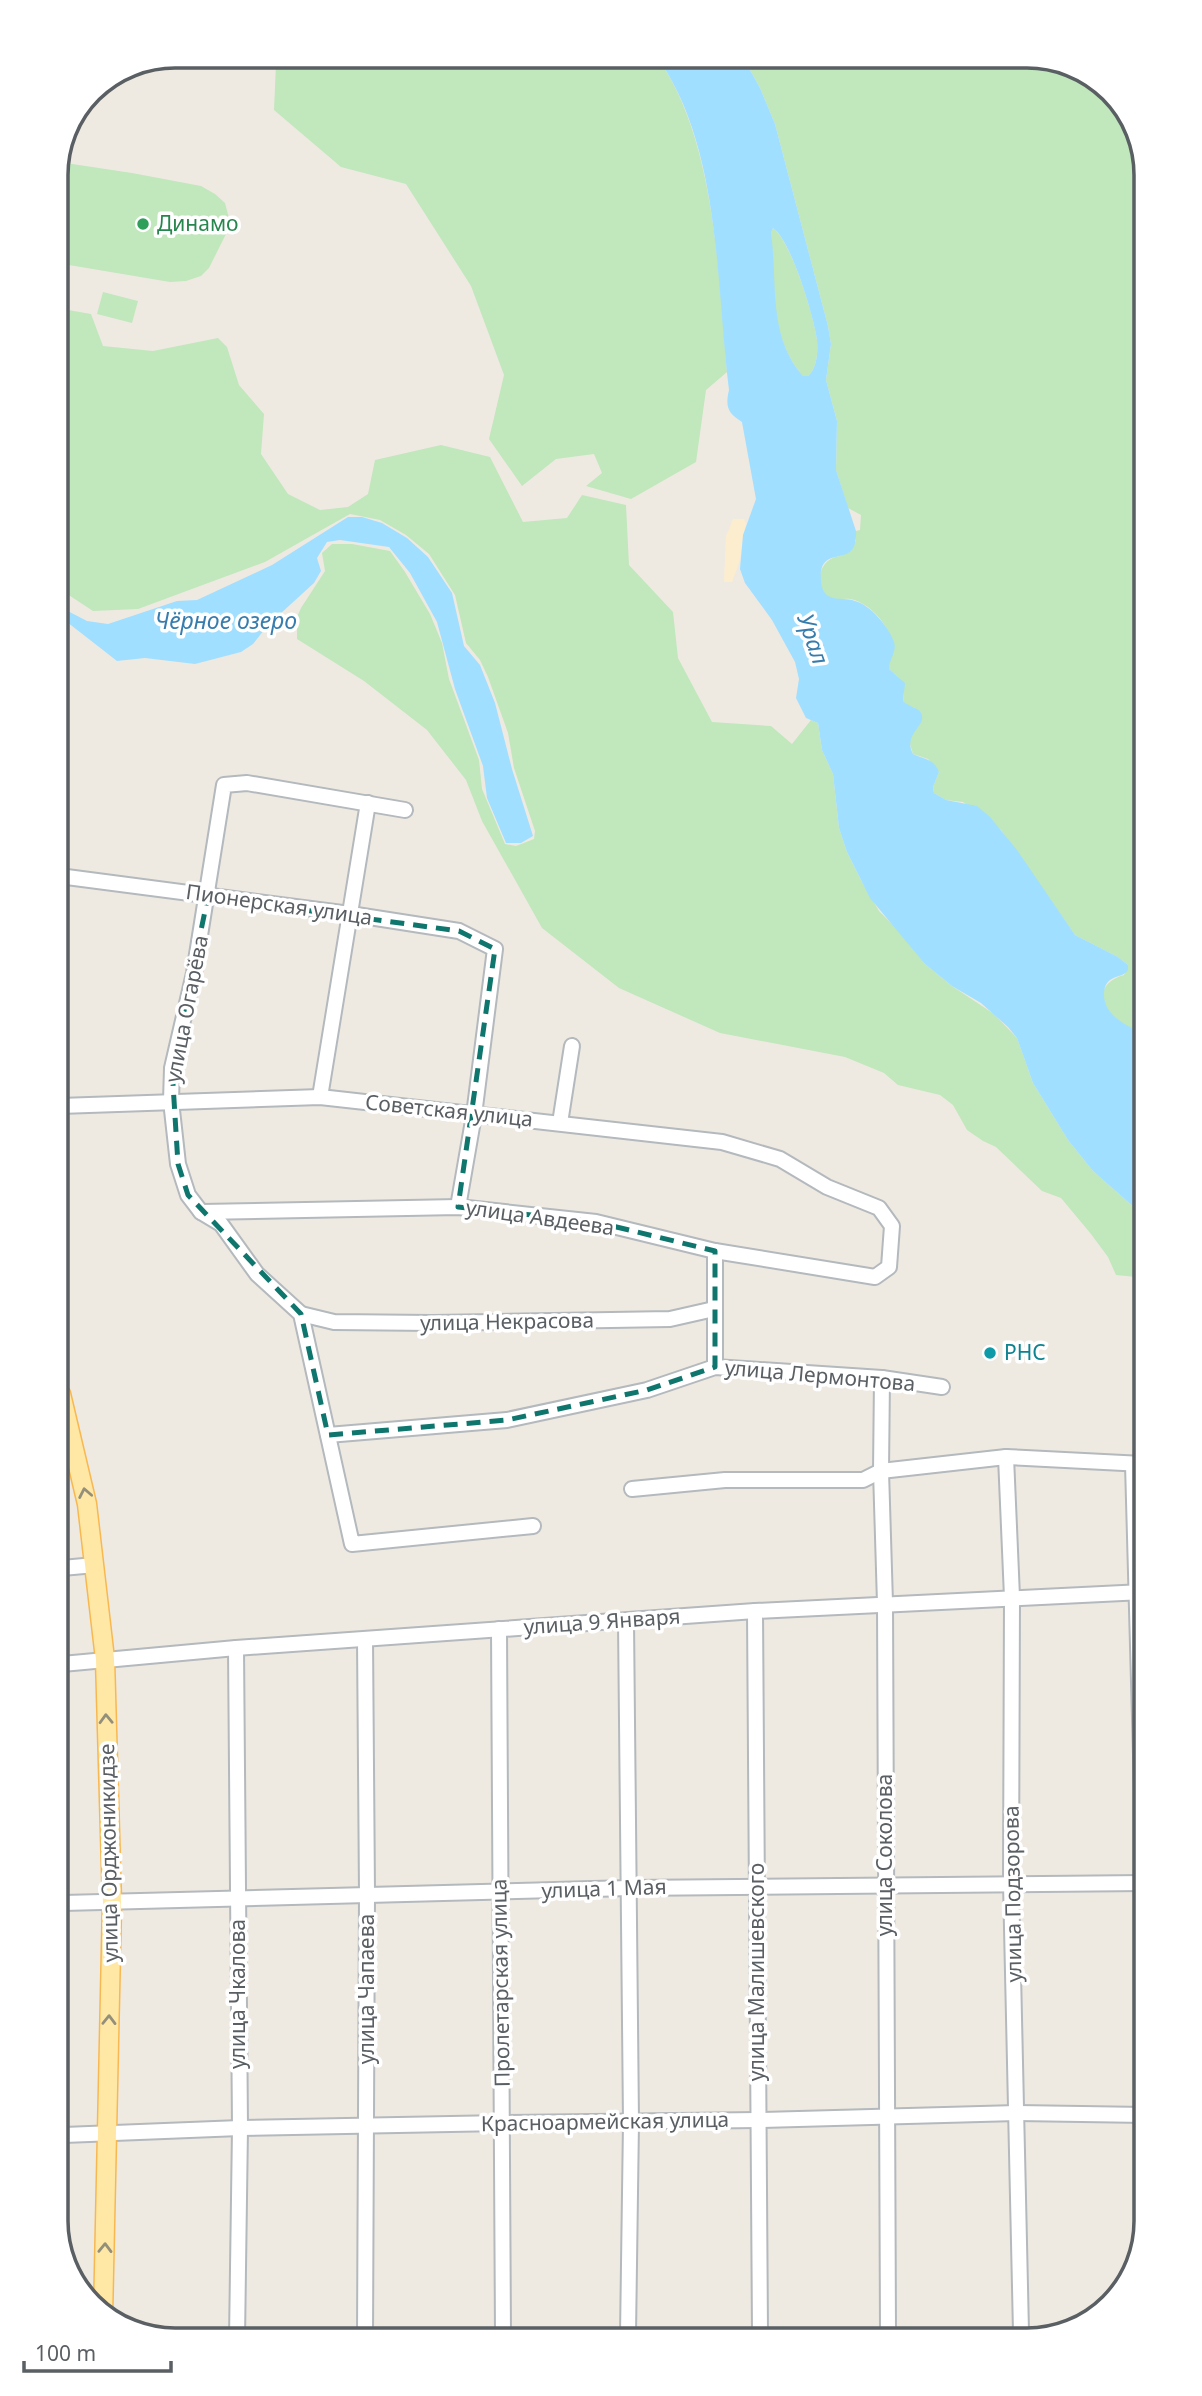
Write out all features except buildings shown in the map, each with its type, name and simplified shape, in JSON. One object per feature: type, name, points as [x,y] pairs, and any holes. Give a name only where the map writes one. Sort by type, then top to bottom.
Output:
[{"type":"main road","name":"улица Орджоникидзе","points":[[68,1442],[87,1504],[105,1659],[112,1903],[103,2301]]},
{"type":"street","name":"улица Огарёва","points":[[301,1314],[257,1274],[221,1224],[201,1212],[188,1195],[178,1164],[171,1101],[172,1068],[208,897],[224,785],[247,783],[368,803]]},
{"type":"street","points":[[320,1097],[368,803],[405,810]]},
{"type":"street","name":"Пионерская улица","points":[[68,877],[459,931],[495,948],[474,1115]]},
{"type":"street","points":[[560,1123],[572,1046]]},
{"type":"street","name":"Советская улица","points":[[68,1106],[320,1097],[722,1142],[780,1159],[827,1187],[878,1208],[892,1226],[889,1267],[875,1277]]},
{"type":"street","points":[[458,1207],[474,1115]]},
{"type":"street","name":"улица Авдеева","points":[[201,1212],[458,1207],[596,1222],[715,1251],[875,1277]]},
{"type":"street","points":[[715,1251],[715,1367]]},
{"type":"street","name":"улица Некрасова","points":[[301,1314],[334,1322],[432,1323],[670,1319],[714,1309]]},
{"type":"street","points":[[301,1314],[352,1544],[533,1526]]},
{"type":"street","name":"улица Лермонтова","points":[[328,1435],[507,1420],[647,1390],[715,1367],[882,1378],[942,1387]]},
{"type":"street","name":"улица Соколова","points":[[882,1378],[888,2328]]},
{"type":"street","points":[[632,1489],[725,1480],[863,1479],[881,1471],[1006,1457],[1134,1464]]},
{"type":"street","name":"улица Подзорова","points":[[1006,1457],[1012,1597],[1011,1883],[1021,2328]]},
{"type":"street","points":[[68,1567],[95,1565]]},
{"type":"street","name":"улица 9 Января","points":[[68,1663],[236,1648],[755,1611],[1134,1592]]},
{"type":"street","name":"улица Малишевского","points":[[755,1611],[760,2328]]},
{"type":"street","points":[[626,1621],[631,2122],[628,2328]]},
{"type":"street","name":"Пролетарская улица","points":[[499,1629],[503,2328]]},
{"type":"street","name":"улица Чапаева","points":[[365,1639],[365,2328]]},
{"type":"street","name":"улица Чкалова","points":[[236,1648],[240,2128],[237,2328]]},
{"type":"street","name":"улица 1 Мая","points":[[68,1903],[630,1888],[1134,1883]]},
{"type":"street","name":"Красноармейская улица","points":[[68,2135],[240,2128],[1017,2113],[1134,2115]]},
{"type":"highlighted area","points":[[208,897],[459,931],[495,949],[458,1207],[596,1222],[715,1251],[715,1367],[647,1390],[507,1420],[328,1435],[301,1314],[188,1195],[178,1164],[172,1068]]},
{"type":"green space","points":[[276,68],[664,68],[678,93],[703,169],[721,294],[727,372],[706,390],[696,462],[631,499],[586,486],[602,473],[594,454],[556,459],[522,486],[489,439],[504,375],[471,286],[406,184],[341,167],[274,110]]},
{"type":"green space","points":[[749,68],[1034,68],[1061,74],[1086,86],[1107,105],[1126,134],[1134,175],[1134,1030],[1114,1017],[1106,1007],[1103,995],[1111,981],[1124,975],[1128,965],[1075,935],[1001,830],[963,802],[946,800],[934,793],[933,787],[939,772],[928,759],[913,754],[909,741],[915,708],[903,701],[902,682],[889,669],[890,640],[884,624],[862,603],[830,598],[821,587],[820,575],[825,564],[841,556],[856,541],[861,515],[848,508],[836,470],[837,421],[826,380],[831,344],[828,326],[775,124]]},
{"type":"green space","name":"Динамо","points":[[69,163],[201,186],[225,203],[230,222],[209,268],[201,276],[170,282],[68,265]]},
{"type":"green space","points":[[773,228],[794,263],[815,329],[816,360],[808,376],[803,376],[792,361],[778,327],[773,289]]},
{"type":"green space","points":[[103,292],[138,301],[132,323],[97,314]]},
{"type":"green space","points":[[68,310],[91,314],[103,346],[153,351],[218,338],[227,347],[239,385],[264,414],[261,454],[288,494],[320,510],[348,507],[368,494],[375,460],[441,445],[490,457],[523,522],[567,518],[582,495],[626,505],[629,565],[673,612],[678,658],[712,722],[771,726],[792,744],[811,720],[818,723],[822,750],[833,774],[839,828],[862,882],[879,911],[904,936],[925,964],[994,1014],[1017,1038],[1033,1083],[1068,1140],[1093,1171],[1134,1207],[1134,1277],[1116,1275],[1108,1257],[1061,1198],[1042,1191],[996,1147],[967,1130],[953,1105],[940,1095],[898,1085],[884,1073],[845,1057],[720,1033],[619,988],[542,928],[482,821],[466,780],[427,730],[364,681],[297,639],[297,617],[325,571],[322,553],[332,544],[352,544],[390,551],[430,614],[442,643],[449,679],[479,760],[482,789],[505,844],[516,846],[534,839],[535,831],[514,768],[508,733],[488,677],[480,660],[466,643],[455,595],[429,554],[406,535],[380,520],[350,514],[265,562],[138,609],[93,611],[68,595]]},
{"type":"sand","points":[[733,519],[744,519],[746,524],[739,563],[732,582],[724,582],[726,536]]},
{"type":"water","name":"Урал","points":[[664,68],[749,68],[775,124],[828,326],[831,344],[826,380],[837,421],[836,470],[856,531],[855,544],[851,551],[825,562],[821,581],[823,589],[830,597],[852,600],[864,605],[880,619],[892,637],[894,649],[889,669],[905,683],[903,701],[918,709],[922,718],[910,747],[913,754],[929,760],[937,768],[939,772],[933,787],[934,793],[946,800],[977,806],[990,817],[1017,850],[1075,935],[1128,965],[1126,972],[1107,983],[1104,995],[1112,1014],[1134,1029],[1134,1207],[1093,1171],[1068,1140],[1033,1083],[1017,1038],[981,1003],[952,986],[925,964],[870,898],[847,852],[839,828],[833,774],[822,750],[818,723],[806,718],[796,698],[799,679],[795,662],[772,620],[745,583],[740,569],[743,535],[756,499],[742,422],[731,412],[727,401],[729,390],[717,263],[705,176],[694,134],[679,95]],"holes":[[[773,228],[787,247],[801,280],[815,329],[816,360],[808,376],[803,376],[792,360],[779,326],[771,233]]]},
{"type":"water","name":"Чёрное озеро","points":[[348,517],[362,517],[382,523],[407,538],[428,557],[452,593],[464,646],[480,665],[495,703],[533,836],[521,843],[506,843],[487,798],[483,766],[455,689],[437,622],[410,573],[389,547],[340,540],[327,542],[317,558],[321,571],[314,583],[268,625],[253,644],[241,652],[195,664],[145,658],[117,661],[68,623],[68,611],[87,621],[108,624],[177,601],[197,600],[272,565]]},
{"type":"place","name":"Динамо","points":[[143,224]]},
{"type":"place","name":"РНС","points":[[990,1353]]}]
